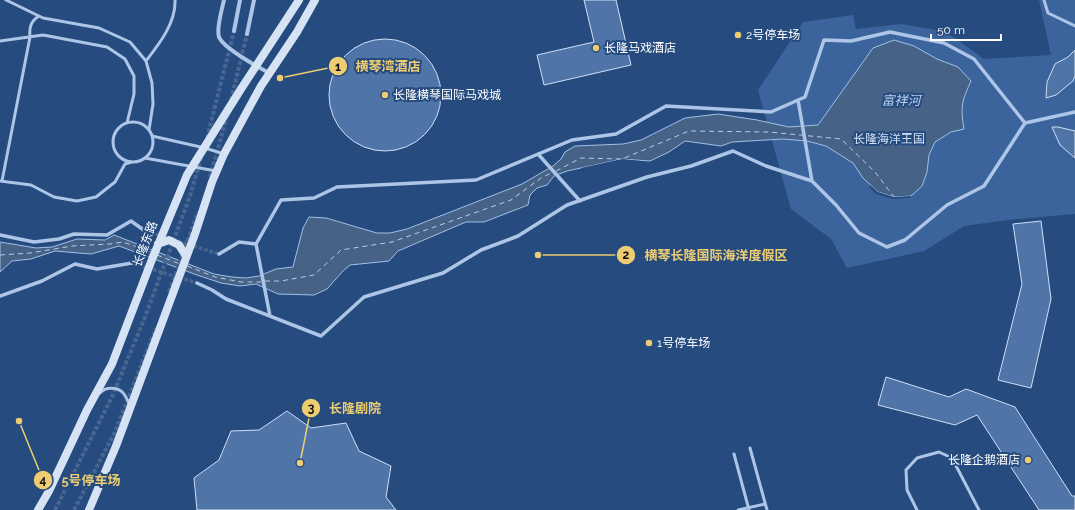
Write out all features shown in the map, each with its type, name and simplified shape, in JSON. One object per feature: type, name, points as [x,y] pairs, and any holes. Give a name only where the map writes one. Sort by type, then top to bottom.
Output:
[{"type":"main road","name":"长隆东路","points":[[38,510],[49,491],[87,410],[112,364],[158,244],[187,176],[299,0]]},
{"type":"main road","points":[[89,510],[116,446],[216,171],[269,73],[315,0]]},
{"type":"main road","points":[[158,244],[169,240],[179,245],[186,256]]},
{"type":"main road","points":[[45,510],[49,491]]},
{"type":"street","points":[[224,0],[218,32],[219,37],[228,48],[269,73]]},
{"type":"street","points":[[234,31],[240,0]]},
{"type":"street","points":[[247,34],[254,0]]},
{"type":"street","points":[[270,316],[256,244],[281,200],[314,198],[337,187],[476,180],[572,140],[616,134],[666,106],[771,112],[805,97],[824,40],[851,41],[890,32],[944,43],[974,60],[1026,123]]},
{"type":"street","points":[[798,100],[812,181]]},
{"type":"street","points":[[197,283],[226,299],[321,336],[364,297],[443,273],[481,250],[518,236],[567,205],[647,177],[691,166],[733,151],[766,166],[812,181],[836,205],[859,233],[887,247],[905,240],[948,205],[984,186],[1026,123],[1075,112]]},
{"type":"street","points":[[538,154],[580,201]]},
{"type":"street","points":[[0,235],[34,242],[59,239],[74,234],[107,235],[131,221],[145,231]]},
{"type":"street","points":[[219,254],[239,242],[256,244]]},
{"type":"street","points":[[0,296],[42,281],[75,264],[97,269],[132,263]]},
{"type":"lane","points":[[6,0],[39,16],[99,28],[130,42],[146,61],[152,83],[153,104],[149,130]]},
{"type":"lane","points":[[146,61],[160,43],[171,22],[175,0]]},
{"type":"lane","points":[[1044,0],[1048,13],[1075,26]]},
{"type":"lane","points":[[39,16],[33,20],[29,29],[30,37],[1,181],[31,185],[54,197],[77,201],[96,197],[115,182],[125,164],[138,161],[149,154],[152,148],[152,136],[149,130],[139,123],[127,123],[121,126],[116,131],[113,138],[115,151],[125,160],[132,162]]},
{"type":"lane","points":[[0,41],[43,35],[107,47],[124,58],[134,76],[134,94],[127,123]]},
{"type":"lane","points":[[152,136],[205,148],[224,154]]},
{"type":"lane","points":[[144,158],[216,171]]},
{"type":"lane","points":[[94,399],[102,390],[114,388],[124,393],[129,404],[124,423]]},
{"type":"lane","points":[[750,448],[767,510]]},
{"type":"lane","points":[[917,510],[907,490],[906,470],[917,458],[939,452],[952,458],[979,510]]},
{"type":"lane","points":[[734,454],[748,509]]},
{"type":"lane","points":[[738,510],[765,504]]},
{"type":"green space","name":"长隆海洋王国","points":[[1039,0],[1075,0],[1075,214],[1008,220],[964,226],[924,251],[847,268],[831,239],[791,209],[758,90],[803,22],[853,15],[856,29],[901,24],[931,29],[952,36],[984,59],[1051,55]]},
{"type":"water","name":"富祥河","points":[[894,40],[914,46],[937,59],[958,67],[971,81],[962,109],[964,129],[951,132],[935,142],[929,155],[927,172],[922,186],[911,196],[894,197],[878,192],[863,178],[853,163],[826,146],[807,141],[783,139],[732,142],[721,146],[685,141],[669,152],[650,161],[622,159],[567,171],[554,176],[547,185],[537,188],[530,195],[528,205],[484,222],[466,222],[398,251],[389,261],[350,265],[327,289],[314,295],[278,294],[256,284],[240,286],[221,283],[119,246],[91,254],[55,251],[31,259],[12,261],[0,272],[0,242],[36,248],[52,247],[77,239],[105,240],[114,235],[214,274],[246,278],[259,276],[276,269],[293,267],[303,228],[309,217],[326,218],[377,233],[390,233],[407,229],[522,184],[553,166],[561,159],[565,152],[575,146],[623,144],[641,140],[685,118],[718,114],[789,127],[818,125],[873,48]]},
{"type":"pier","points":[[622,159],[641,161],[641,163],[622,161],[582,170],[581,168]]},
{"type":"pier","points":[[870,185],[878,192],[894,197],[911,196],[910,198],[893,199],[876,194],[869,187]]},
{"type":"building","name":"长隆马戏酒店","points":[[584,0],[616,0],[631,65],[544,85],[537,55],[594,42]]},
{"type":"building","name":"长隆横琴国际马戏城","points":[[385,39],[406,44],[416,49],[424,56],[431,64],[436,74],[441,95],[436,116],[431,126],[424,134],[416,141],[406,146],[385,151],[364,146],[354,141],[346,134],[339,126],[334,116],[329,95],[334,74],[339,64],[346,56],[354,49],[364,44]]},
{"type":"building","points":[[1075,50],[1075,76],[1073,81],[1056,95],[1046,98],[1047,82],[1055,64],[1068,57]]},
{"type":"building","points":[[1052,127],[1075,131],[1075,158],[1060,145]]},
{"type":"building","points":[[1041,221],[1051,299],[1031,388],[998,380],[1022,284],[1013,224]]},
{"type":"building","name":"长隆企鹅酒店","points":[[886,377],[949,397],[966,389],[1015,407],[1072,496],[1075,496],[1075,510],[1039,510],[977,415],[955,425],[878,405]]},
{"type":"building","points":[[287,411],[311,428],[346,423],[359,451],[391,466],[386,497],[396,510],[197,510],[194,478],[219,460],[231,431],[259,430]]},
{"type":"ferry route","points":[[556,171],[581,158],[622,159],[689,131],[769,132],[841,139],[875,172],[894,197]]},
{"type":"ferry route","points":[[265,281],[281,281],[314,275],[341,250],[392,242],[511,200],[541,178],[553,172]]},
{"type":"ferry route","points":[[0,255],[30,253],[72,246],[123,242],[151,252]]},
{"type":"ferry route","points":[[157,255],[180,264]]},
{"type":"ferry route","points":[[187,266],[215,277],[241,282],[261,282]]},
{"type":"tunnel","points":[[207,138],[234,31]]},
{"type":"tunnel","points":[[231,100],[247,34]]},
{"type":"tunnel","points":[[210,177],[227,116]]},
{"type":"tunnel","points":[[55,510],[112,397],[145,317],[190,196],[201,158]]},
{"type":"tunnel","points":[[169,292],[198,212]]},
{"type":"tunnel","points":[[145,231],[162,236]]},
{"type":"tunnel","points":[[178,241],[219,254]]},
{"type":"tunnel","points":[[132,263],[197,283]]},
{"type":"tunnel","points":[[74,510],[114,434],[156,328]]},
{"type":"place","name":"2号停车场","points":[[738,35]]},
{"type":"place","name":"长隆马戏酒店","points":[[596,48]]},
{"type":"place","name":"横琴湾酒店","points":[[280,78]]},
{"type":"place","name":"长隆横琴国际马戏城","points":[[385,95]]},
{"type":"place","name":"横琴长隆国际海洋度假区","points":[[538,255]]},
{"type":"place","name":"1号停车场","points":[[649,343]]},
{"type":"place","name":"5号停车场","points":[[19,421]]},
{"type":"place","name":"长隆企鹅酒店","points":[[1028,460]]},
{"type":"place","name":"长隆剧院","points":[[300,463]]}]
